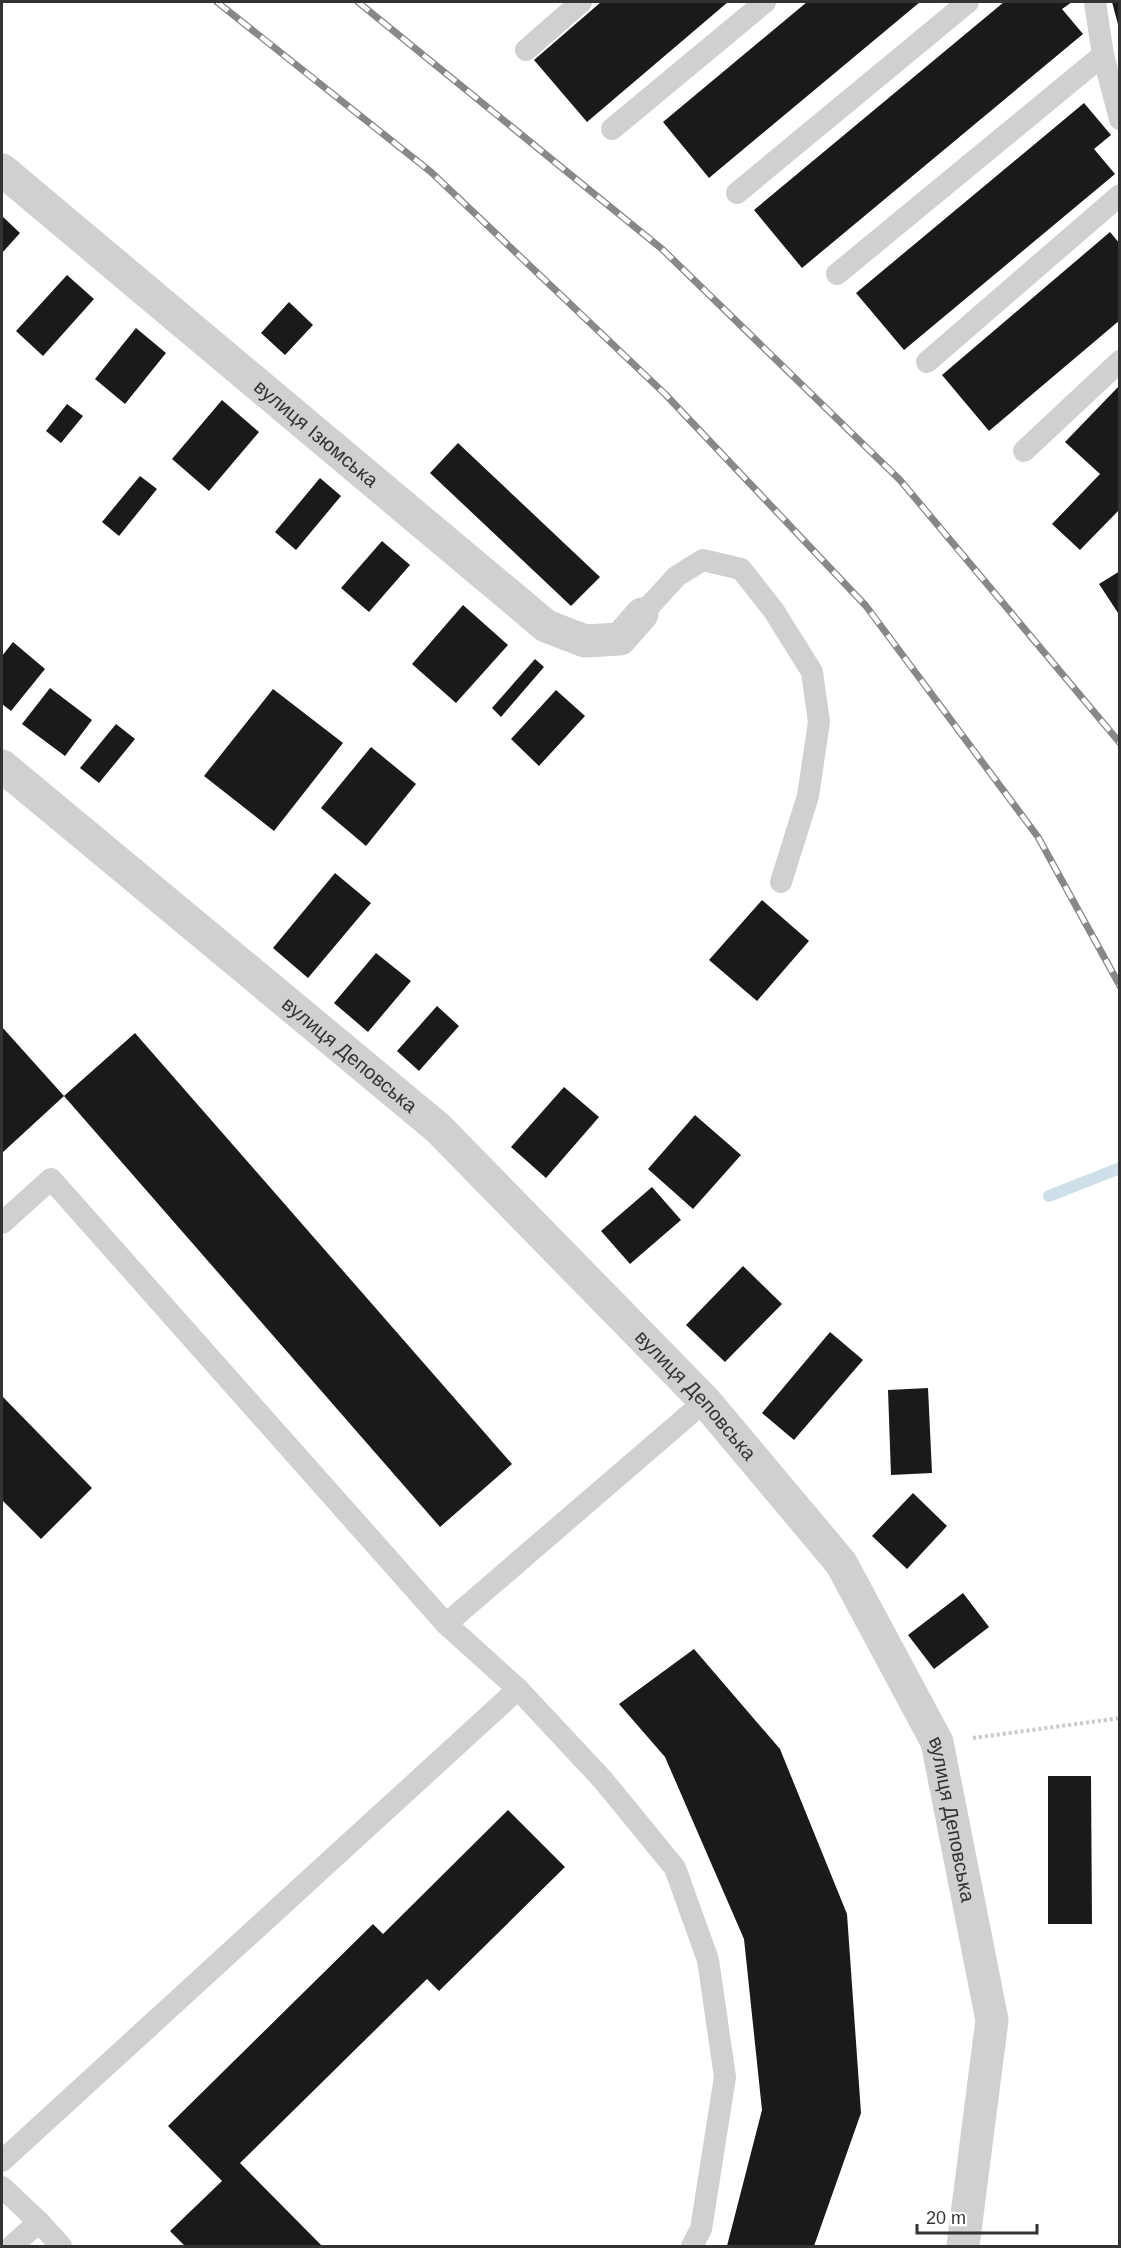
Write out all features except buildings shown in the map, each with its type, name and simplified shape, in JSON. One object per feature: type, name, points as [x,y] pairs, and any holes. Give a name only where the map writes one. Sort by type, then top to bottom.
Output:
[{"type":"street","name":"вулиця Ізюмська","points":[[2,170],[546,626],[585,641],[620,639],[642,614]]},
{"type":"street","name":"вулиця Деповська","points":[[2,766],[438,1128],[705,1401],[842,1563],[937,1743],[992,2020],[963,2247]]},
{"type":"lane","points":[[526,50],[581,2]]},
{"type":"lane","points":[[612,129],[765,2]]},
{"type":"lane","points":[[737,193],[968,2]]},
{"type":"lane","points":[[1095,2],[1103,55],[1119,118]]},
{"type":"lane","points":[[837,274],[1103,55]]},
{"type":"lane","points":[[927,362],[1119,195]]},
{"type":"lane","points":[[1024,450],[1119,361]]},
{"type":"lane","points":[[642,614],[677,576],[703,560],[741,569],[774,611],[812,672],[819,722],[808,796],[781,882]]},
{"type":"lane","points":[[2,1223],[51,1179],[446,1624],[518,1689],[603,1780],[675,1868],[708,1960],[725,2077],[701,2229],[692,2247]]},
{"type":"lane","points":[[446,1624],[705,1401]]},
{"type":"lane","points":[[2,2161],[518,1689]]},
{"type":"lane","points":[[2,2187],[39,2222],[61,2247]]},
{"type":"lane","points":[[12,2247],[39,2222]]},
{"type":"path","points":[[937,1743],[1119,1718]]},
{"type":"waterway","points":[[1049,1196],[1120,1168]]},
{"type":"railway","points":[[217,2],[431,172],[665,394],[866,606],[1038,837],[1120,986]]},
{"type":"railway","points":[[358,2],[662,249],[900,480],[1120,743]]}]
